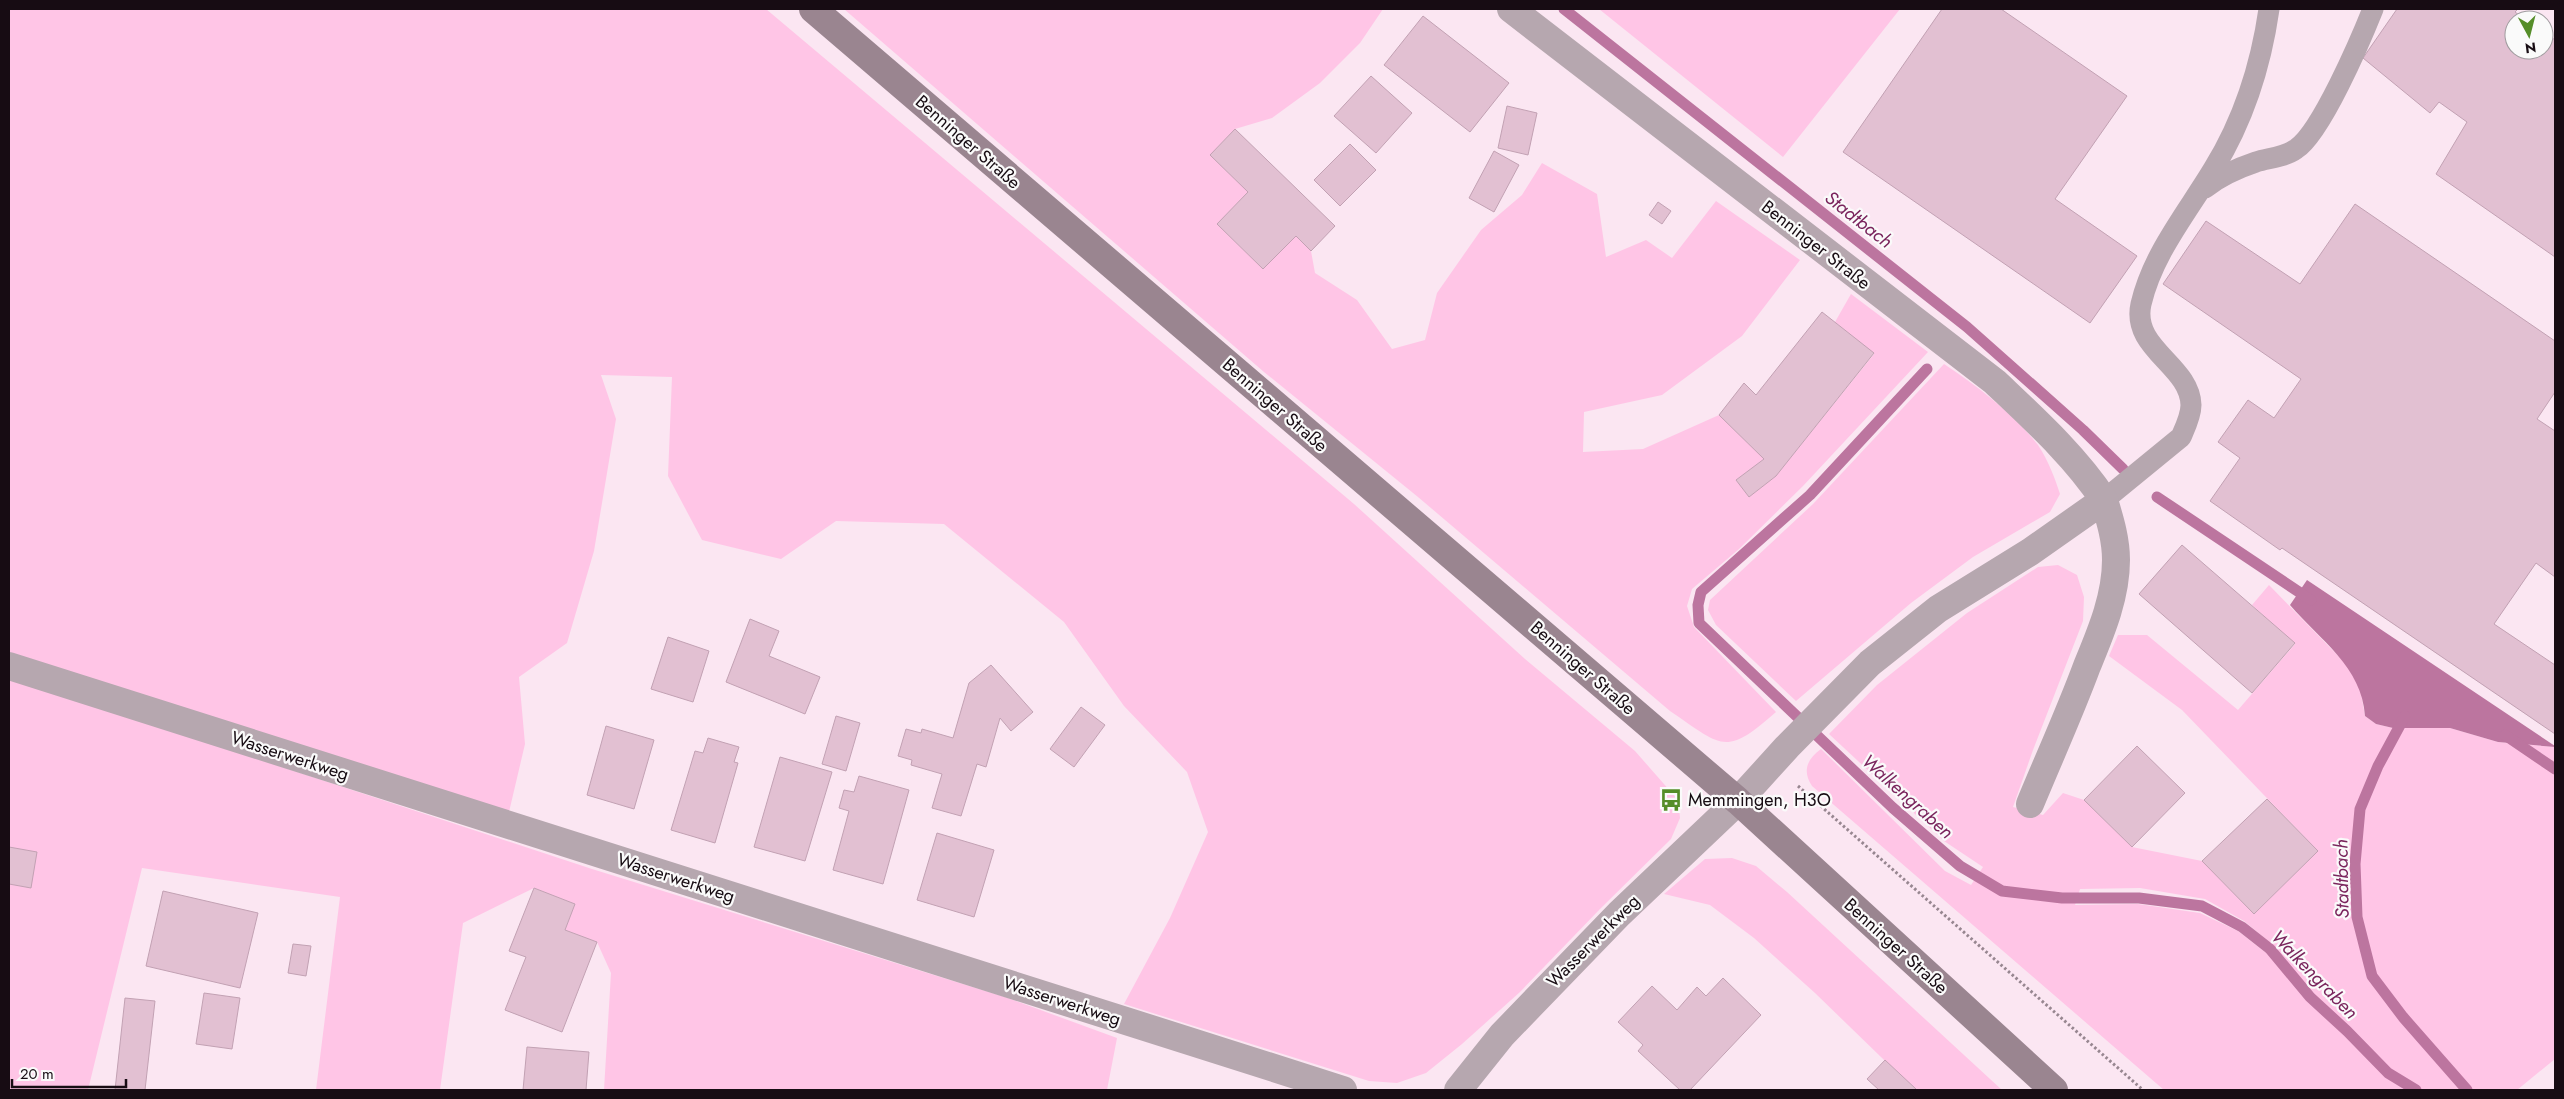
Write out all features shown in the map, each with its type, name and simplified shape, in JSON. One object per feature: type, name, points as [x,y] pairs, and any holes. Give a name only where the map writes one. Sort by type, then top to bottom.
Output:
[{"type":"main road","name":"Benninger Straße","points":[[813,9],[1738,801],[2054,1090]]},
{"type":"street","name":"Benninger Straße","points":[[1511,9],[1995,382],[2034,419],[2088,476],[2104,500],[2114,530],[2116,561],[2112,592],[2104,622],[2088,664],[2030,804]]},
{"type":"street","points":[[1738,801],[1870,662],[1938,610],[2030,552],[2104,500]]},
{"type":"street","name":"Wasserwerkweg","points":[[9,666],[1344,1090]]},
{"type":"street","name":"Wasserwerkweg","points":[[1458,1090],[1502,1035],[1570,964],[1619,914],[1738,801]]},
{"type":"lane","points":[[2104,500],[2181,438],[2187,423],[2191,406],[2188,391],[2182,379],[2159,356],[2143,332],[2140,307],[2158,257],[2233,134],[2245,105],[2262,48],[2269,9]]},
{"type":"lane","points":[[2199,192],[2216,179],[2234,171],[2297,149],[2311,133],[2325,110],[2373,9]]},
{"type":"path","points":[[1781,755],[1825,810],[2143,1090]]},
{"type":"shaded area","points":[[9,9],[766,9],[1354,504],[1525,659],[1635,751],[1678,800],[1680,818],[1671,839],[1520,992],[1462,1044],[1426,1073],[1397,1083],[1369,1081],[1124,1004],[1170,918],[1208,832],[1187,772],[1124,706],[1064,622],[944,524],[836,521],[781,559],[702,540],[668,476],[672,377],[601,375],[616,419],[594,551],[567,643],[519,677],[525,744],[509,812],[9,654]]},
{"type":"shaded area","points":[[844,9],[1383,9],[1360,43],[1320,83],[1272,118],[1235,129],[1210,155],[1248,192],[1217,224],[1263,269],[1296,236],[1311,251],[1315,273],[1357,300],[1392,349],[1425,340],[1437,293],[1481,230],[1522,195],[1542,163],[1597,194],[1606,257],[1646,240],[1672,258],[1716,201],[1800,260],[1742,336],[1662,395],[1584,412],[1583,452],[1643,449],[1719,415],[1764,459],[1736,480],[1749,497],[1776,476],[1874,354],[1835,322],[1851,294],[1928,352],[1803,486],[1739,549],[1692,589],[1687,606],[1694,627],[1776,712],[1745,736],[1734,741],[1724,742],[1702,733],[1670,711],[1418,497],[1264,372]]},
{"type":"shaded area","points":[[1599,9],[1900,9],[1783,157]]},
{"type":"shaded area","points":[[1944,364],[1994,401],[2028,433],[2045,457],[2060,494],[2050,512],[1973,557],[1911,603],[1796,701],[1716,625],[1708,610],[1710,600],[1813,504]]},
{"type":"shaded area","points":[[2058,565],[2077,575],[2084,597],[2083,621],[2013,807],[2043,815],[2063,793],[2084,800],[2132,847],[2202,861],[2254,914],[2318,851],[2182,710],[2109,656],[2118,635],[2147,635],[2238,710],[2295,644],[2252,605],[2269,585],[2349,667],[2360,687],[2365,716],[2376,724],[2393,728],[2450,728],[2498,742],[2555,747],[2555,1059],[2517,1090],[2164,1090],[1812,786],[1807,775],[1807,766],[1812,757],[1821,749],[1945,871],[1971,885],[1983,867],[1944,841],[1829,734],[1877,685],[1967,613],[2038,567]],"holes":[[[2140,888],[2205,899],[2244,921],[2268,941],[2265,952],[2238,931],[2200,913],[2138,904],[2075,905],[2080,889]]]},
{"type":"shaded area","points":[[2307,580],[2555,747],[2498,742],[2450,728],[2393,728],[2376,724],[2365,716],[2362,699],[2356,683],[2338,655],[2290,605]]},
{"type":"shaded area","points":[[9,677],[592,869],[1005,997],[1117,1038],[1107,1090],[604,1090],[611,973],[597,942],[565,930],[575,904],[534,888],[463,923],[440,1090],[316,1090],[340,897],[142,868],[88,1090],[9,1090]]},
{"type":"shaded area","points":[[1732,858],[1756,866],[1787,892],[2002,1090],[1915,1090],[1815,993],[1754,938],[1710,905],[1664,894],[1705,859]]},
{"type":"building","points":[[1942,9],[2001,9],[2127,96],[2055,199],[2137,256],[2090,323],[1843,152]]},
{"type":"building","points":[[2397,9],[2518,9],[2504,10],[2504,60],[2554,60],[2555,40],[2555,257],[2436,174],[2467,122],[2439,102],[2430,113],[2363,58]]},
{"type":"building","points":[[1423,16],[1509,83],[1470,132],[1384,65]]},
{"type":"building","points":[[1371,76],[1412,113],[1376,153],[1334,116]]},
{"type":"building","points":[[1507,106],[1537,113],[1528,155],[1498,148]]},
{"type":"building","points":[[1235,129],[1335,226],[1311,251],[1296,236],[1263,269],[1217,224],[1248,192],[1210,155]]},
{"type":"building","points":[[1350,144],[1376,170],[1340,206],[1314,180]]},
{"type":"building","points":[[1494,151],[1519,165],[1494,212],[1469,198]]},
{"type":"building","points":[[1658,202],[1671,211],[1662,224],[1649,215]]},
{"type":"building","points":[[2355,204],[2555,341],[2555,392],[2537,419],[2555,431],[2555,577],[2536,563],[2494,624],[2555,665],[2555,734],[2210,501],[2240,458],[2218,442],[2248,400],[2274,418],[2301,379],[2163,284],[2206,221],[2300,284]]},
{"type":"building","points":[[1822,312],[1874,353],[1776,476],[1749,497],[1736,480],[1764,459],[1719,415],[1744,383],[1756,395]]},
{"type":"building","points":[[2182,545],[2295,643],[2252,693],[2139,594]]},
{"type":"building","points":[[750,619],[779,631],[769,656],[820,677],[805,714],[726,682]]},
{"type":"building","points":[[668,637],[709,651],[693,702],[651,689]]},
{"type":"building","points":[[991,665],[1033,712],[1011,731],[1000,718],[986,767],[977,764],[961,816],[932,808],[942,774],[911,765],[912,760],[898,756],[906,729],[921,733],[922,729],[953,738],[969,683]]},
{"type":"building","points":[[1081,707],[1105,725],[1074,767],[1050,749]]},
{"type":"building","points":[[836,716],[860,723],[846,771],[822,764]]},
{"type":"building","points":[[606,726],[654,740],[634,809],[587,795]]},
{"type":"building","points":[[708,738],[739,747],[734,762],[738,763],[715,843],[671,830],[695,751],[703,753]]},
{"type":"building","points":[[2137,746],[2185,793],[2132,847],[2084,800]]},
{"type":"building","points":[[780,757],[832,772],[805,861],[754,847]]},
{"type":"building","points":[[859,776],[909,790],[883,884],[833,870],[849,811],[839,808],[844,790],[854,792]]},
{"type":"building","points":[[2267,799],[2318,851],[2254,914],[2202,861]]},
{"type":"building","points":[[937,833],[994,850],[974,917],[917,900]]},
{"type":"building","points":[[9,847],[37,852],[31,888],[9,884]]},
{"type":"building","points":[[534,888],[575,904],[565,930],[597,942],[562,1032],[505,1010],[526,957],[509,951]]},
{"type":"building","points":[[163,891],[258,913],[240,988],[146,966]]},
{"type":"building","points":[[293,944],[311,946],[306,976],[288,973]]},
{"type":"building","points":[[1723,978],[1761,1015],[1690,1090],[1680,1090],[1638,1051],[1643,1045],[1618,1022],[1652,986],[1677,1010],[1697,987],[1706,996]]},
{"type":"building","points":[[204,993],[240,998],[232,1049],[196,1044]]},
{"type":"building","points":[[125,998],[155,1001],[145,1090],[115,1090]]},
{"type":"building","points":[[527,1047],[589,1052],[586,1090],[523,1090]]},
{"type":"building","points":[[1885,1060],[1916,1089],[1879,1090],[1867,1079]]},
{"type":"waterway","name":"Stadtbach","points":[[1564,9],[1967,327],[2083,430],[2123,469]]},
{"type":"waterway","name":"Walkengraben","points":[[1927,369],[1810,495],[1701,592],[1698,605],[1699,623],[1893,808],[1960,866],[2002,891],[2062,898],[2139,898],[2202,906],[2242,927],[2270,949],[2310,997],[2388,1073],[2416,1090]]},
{"type":"waterway","name":"Stadtbach","points":[[2157,497],[2311,600]]},
{"type":"waterway","name":"Stadtbach","points":[[2405,716],[2378,766],[2360,809],[2355,864],[2357,917],[2372,976],[2403,1017],[2467,1090]]},
{"type":"waterway","name":"Stadtbach","points":[[2505,735],[2555,769]]},
{"type":"place","name":"Memmingen, H3O","points":[[1671,800]]}]
